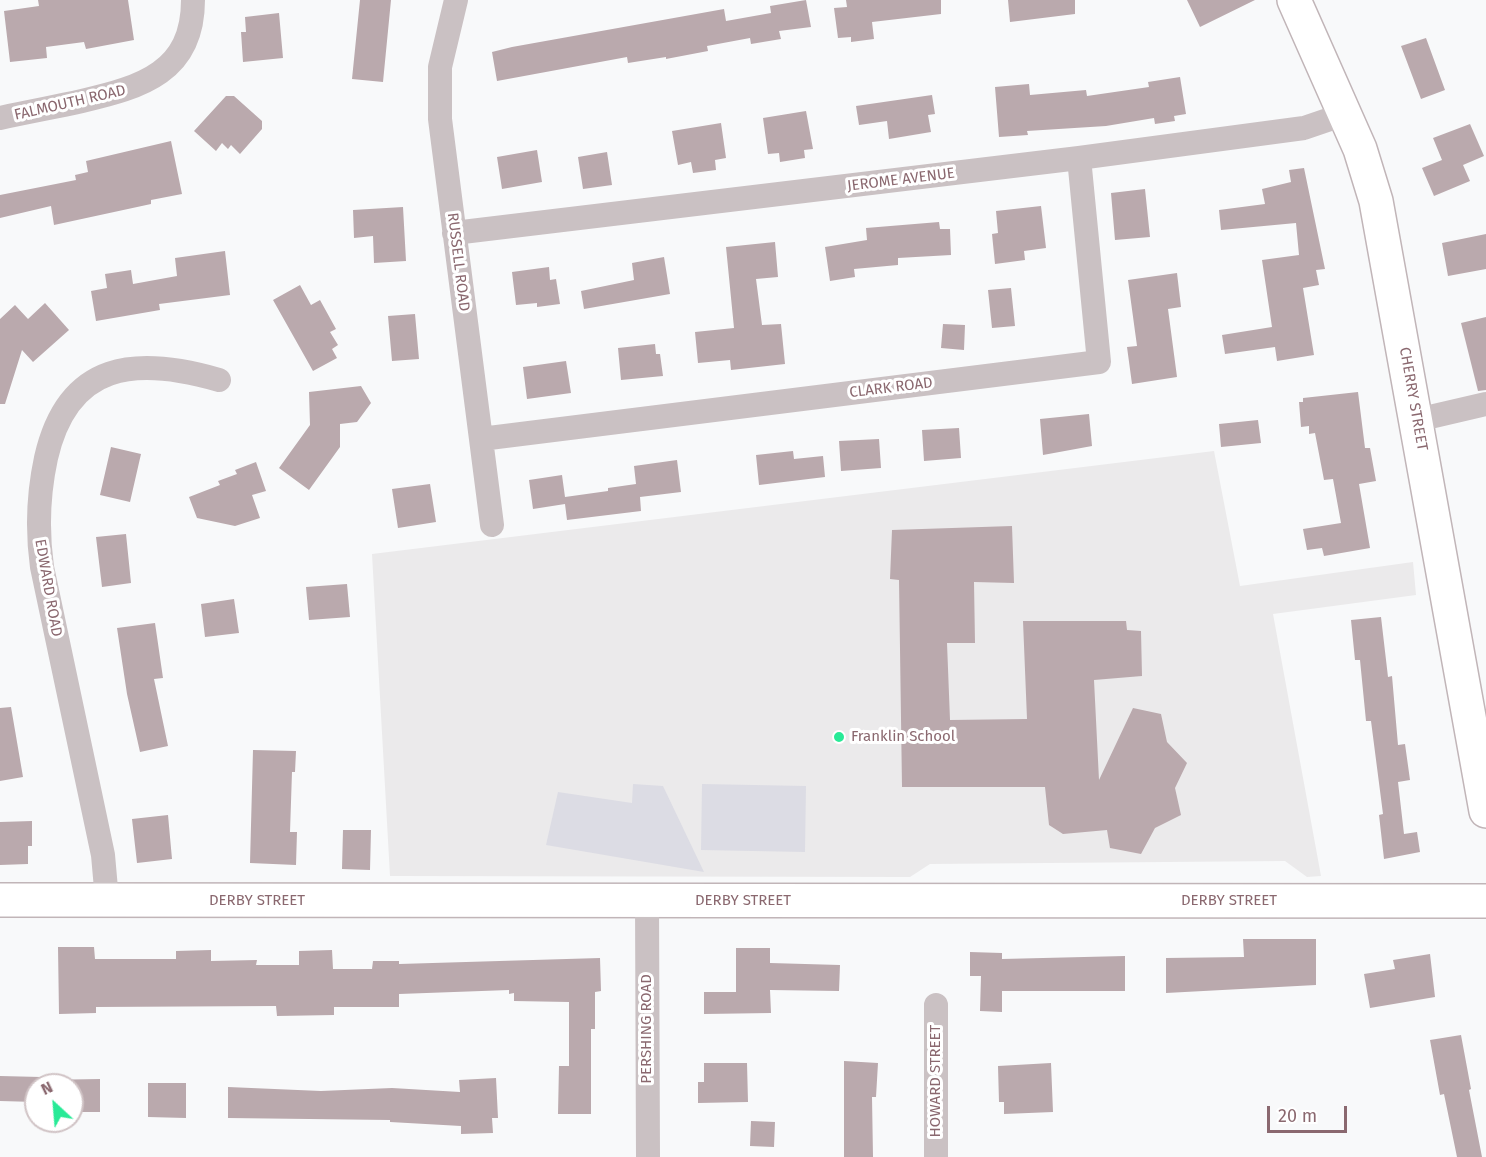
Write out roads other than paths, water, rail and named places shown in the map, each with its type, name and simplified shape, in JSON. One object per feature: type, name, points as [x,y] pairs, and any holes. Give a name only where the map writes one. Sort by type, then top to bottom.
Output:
[{"type":"street","name":"FALMOUTH ROAD","points":[[0,118],[116,93],[148,81],[174,60],[183,48],[191,26],[192,0]]},
{"type":"street","name":"RUSSELL ROAD","points":[[456,0],[442,54],[438,92],[492,525]]},
{"type":"street","name":"CHERRY STREET","points":[[1294,0],[1360,148],[1376,201],[1486,811]]},
{"type":"street","name":"JEROME AVENUE","points":[[454,233],[1079,158],[1304,128],[1345,114]]},
{"type":"street","name":"CLARK ROAD","points":[[481,439],[1099,362],[1079,158]]},
{"type":"street","name":"EDWARD ROAD","points":[[107,900],[103,855],[42,567],[39,520],[43,471],[54,428],[62,411],[82,387],[96,379],[132,368],[152,367],[195,373],[219,381]]},
{"type":"street","points":[[1417,420],[1486,404]]},
{"type":"street","name":"DERBY STREET","points":[[0,900],[1486,901]]},
{"type":"street","name":"PERSHING ROAD","points":[[647,901],[648,1157]]},
{"type":"street","name":"HOWARD STREET","points":[[936,1005],[936,1157]]},
{"type":"place","name":"Franklin School","points":[[839,737]]}]
